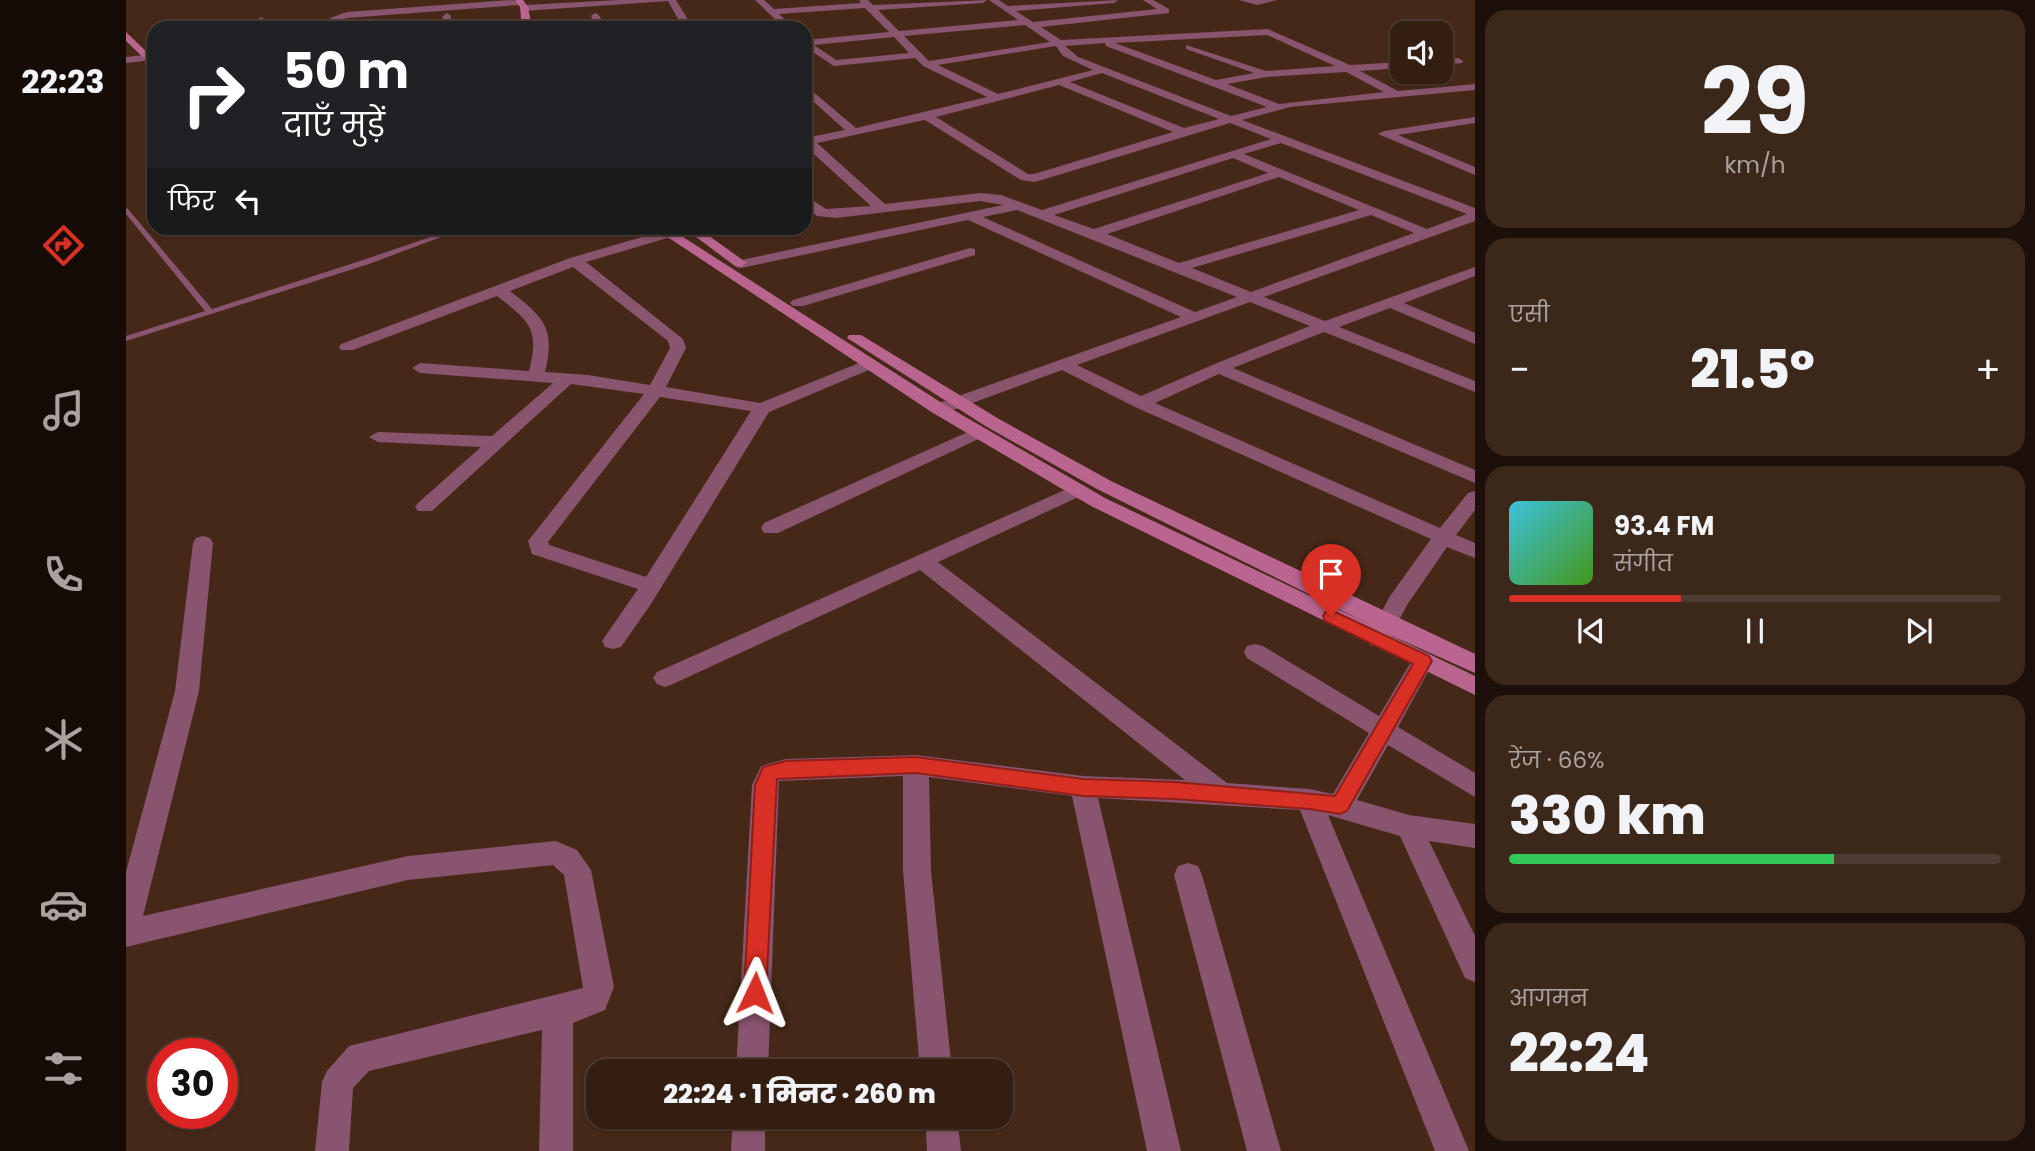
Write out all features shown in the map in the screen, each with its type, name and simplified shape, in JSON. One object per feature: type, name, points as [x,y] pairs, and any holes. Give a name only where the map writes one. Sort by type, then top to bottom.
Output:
[{"type":"street","points":[[335,21],[347,15],[665,0]]},
{"type":"street","points":[[671,0],[684,21]]},
{"type":"street","points":[[759,0],[783,21]]},
{"type":"street","points":[[774,12],[868,9],[983,0]]},
{"type":"street","points":[[993,0],[1059,43],[1069,57],[1475,215]]},
{"type":"street","points":[[1006,9],[1114,0]]},
{"type":"street","points":[[812,42],[1166,11],[1147,0]]},
{"type":"street","points":[[1243,0],[1273,0]]},
{"type":"street","points":[[401,21],[519,5]]},
{"type":"street","points":[[868,9],[927,64],[998,98]]},
{"type":"street","points":[[446,21],[447,16]]},
{"type":"street","points":[[595,16],[598,21]]},
{"type":"street","points":[[927,64],[1059,43],[1268,32],[1394,93]]},
{"type":"street","points":[[126,35],[130,44],[147,56]]},
{"type":"street","points":[[1100,41],[1278,107]]},
{"type":"street","points":[[1189,47],[1267,74]]},
{"type":"street","points":[[812,48],[831,62],[917,55]]},
{"type":"street","points":[[126,60],[147,60]]},
{"type":"street","points":[[1453,61],[1458,61]]},
{"type":"street","points":[[1218,83],[1267,74],[1390,66]]},
{"type":"street","points":[[812,140],[927,116],[1104,70]]},
{"type":"street","points":[[1062,82],[1184,132]]},
{"type":"street","points":[[927,116],[1030,178],[1278,107],[1394,93],[1475,87]]},
{"type":"street","points":[[812,96],[854,132]]},
{"type":"street","points":[[1475,120],[1384,134],[1475,171]]},
{"type":"street","points":[[1043,214],[1281,139]]},
{"type":"street","points":[[812,146],[883,209]]},
{"type":"street","points":[[1233,154],[1425,233]]},
{"type":"street","points":[[1451,160],[1475,155]]},
{"type":"street","points":[[1094,234],[1279,173]]},
{"type":"street","points":[[812,204],[825,214],[980,197],[996,198],[1094,234],[1475,387]]},
{"type":"street","points":[[741,264],[1019,206]]},
{"type":"street","points":[[1177,268],[1371,211]]},
{"type":"street","points":[[939,409],[1475,215]]},
{"type":"street","points":[[971,216],[1192,316]]},
{"type":"street","points":[[347,347],[575,261],[658,235]]},
{"type":"street","points":[[686,235],[939,409],[1078,490],[1381,631],[1475,664]]},
{"type":"street","points":[[688,235],[741,264],[798,303],[959,401],[1104,485],[1381,631],[1423,661],[1475,686]]},
{"type":"street","points":[[798,303],[970,252]]},
{"type":"street","points":[[575,261],[678,343],[656,390],[538,541],[538,545],[539,549],[651,586]]},
{"type":"street","points":[[1141,403],[1322,326],[1475,271]]},
{"type":"street","points":[[498,289],[535,319],[543,332],[543,355],[537,376]]},
{"type":"street","points":[[1392,303],[1475,339]]},
{"type":"street","points":[[1061,363],[1141,403],[1475,551]]},
{"type":"street","points":[[420,368],[568,378],[762,408],[870,364]]},
{"type":"street","points":[[1220,368],[1475,477]]},
{"type":"street","points":[[425,507],[568,378]]},
{"type":"street","points":[[613,641],[651,586],[762,408]]},
{"type":"street","points":[[771,528],[979,432]]},
{"type":"street","points":[[378,437],[498,442]]},
{"type":"street","points":[[665,678],[1078,490]]},
{"type":"street","points":[[1381,631],[1443,537],[1475,497]]},
{"type":"street","points":[[126,925],[187,691],[203,543]]},
{"type":"street","points":[[924,562],[1222,794]]},
{"type":"street","points":[[1255,652],[1475,786]]},
{"type":"street","points":[[1340,806],[1423,661]]},
{"type":"street","points":[[916,765],[917,871],[935,1059]]},
{"type":"street","points":[[752,1059],[765,785],[770,773],[786,769],[916,765],[1083,787],[1309,800],[1340,806],[1409,827],[1475,836]]},
{"type":"street","points":[[1083,787],[1164,1151]]},
{"type":"street","points":[[1309,800],[1452,1151]]},
{"type":"street","points":[[1409,827],[1475,968]]},
{"type":"street","points":[[126,933],[408,868],[556,853],[568,859],[577,870],[598,993],[589,1003],[558,1012],[360,1057],[338,1082],[332,1151]]},
{"type":"street","points":[[1188,875],[1264,1151]]},
{"type":"street","points":[[556,1151],[558,1012]]},
{"type":"street","points":[[748,1151],[749,1129]]},
{"type":"street","points":[[942,1129],[944,1151]]},
{"type":"lane","points":[[126,210],[210,312]]},
{"type":"lane","points":[[126,339],[441,235]]},
{"type":"route","points":[[755,993],[765,785],[770,773],[786,769],[916,765],[1083,787],[1175,790],[1309,800],[1340,806],[1423,661],[1331,616]]}]
